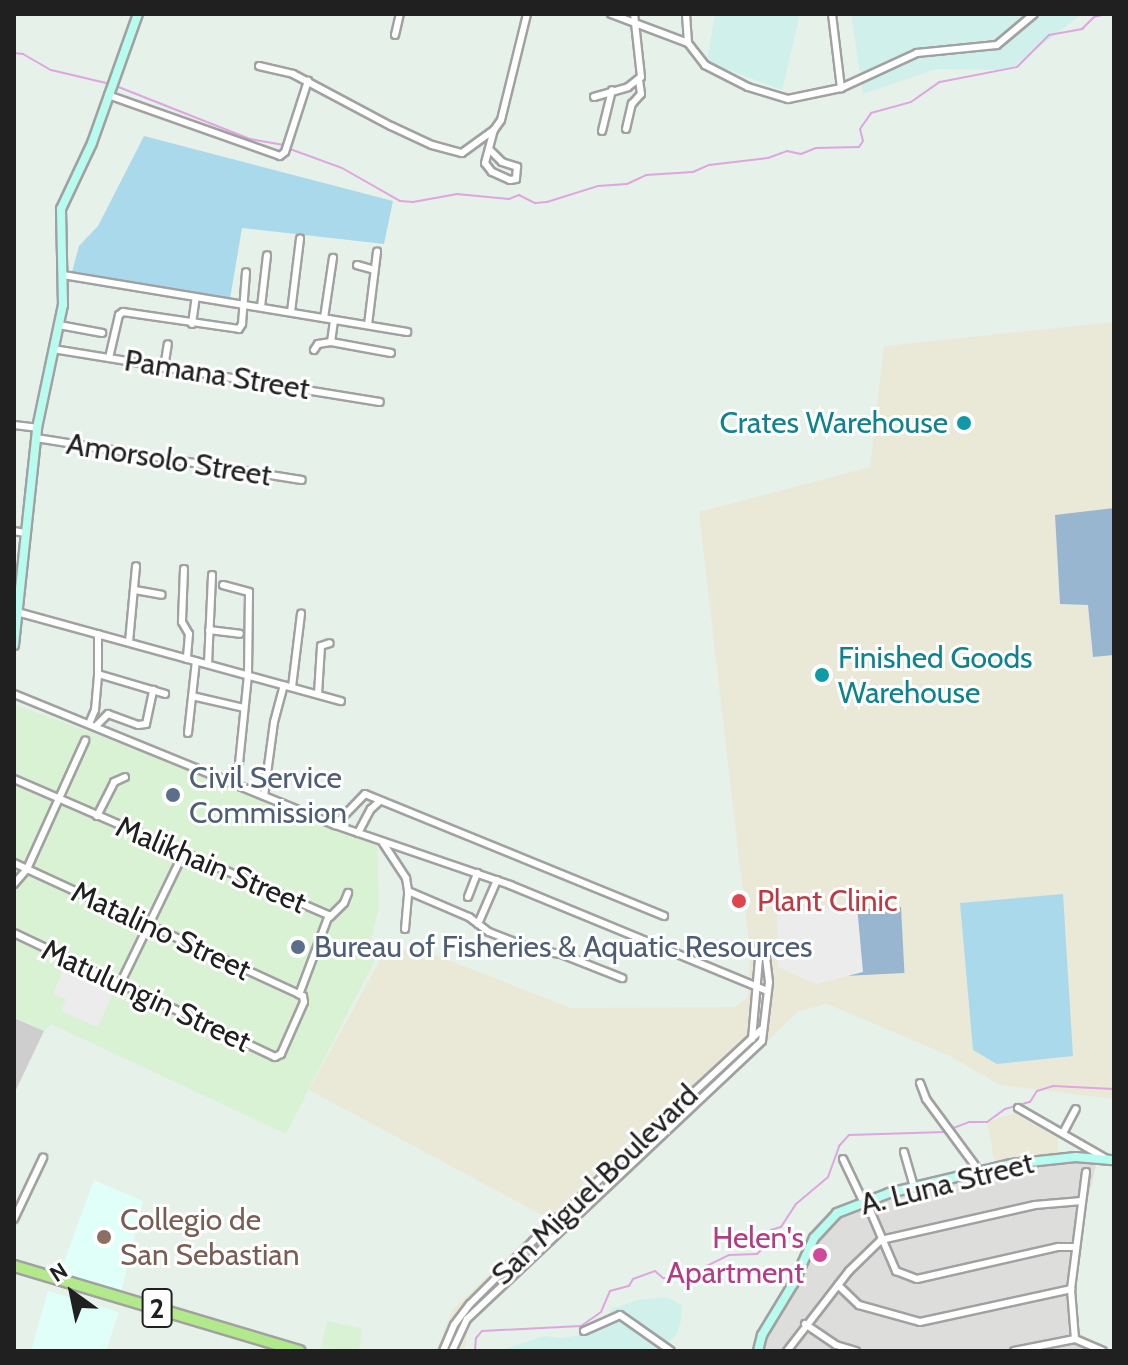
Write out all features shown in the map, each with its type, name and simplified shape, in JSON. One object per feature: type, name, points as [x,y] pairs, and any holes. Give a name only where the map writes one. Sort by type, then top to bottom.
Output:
[{"type":"highway","name":"2","points":[[14,1266],[300,1351]]},
{"type":"street","points":[[14,645],[37,433],[59,325],[63,275],[62,200],[92,143],[138,14]]},
{"type":"street","points":[[395,35],[400,14]]},
{"type":"street","points":[[489,149],[502,162],[517,167],[516,179],[510,180],[487,167],[484,156],[505,111],[527,14]]},
{"type":"street","points":[[611,14],[634,18],[688,43],[705,65],[771,95],[788,99],[841,88],[917,53],[997,45],[1034,14]]},
{"type":"street","points":[[686,14],[688,43]]},
{"type":"street","points":[[832,14],[841,88]]},
{"type":"street","points":[[626,129],[632,104],[641,94],[634,18]]},
{"type":"street","points":[[259,66],[308,81],[391,126],[456,153],[494,130]]},
{"type":"street","points":[[594,97],[639,79]]},
{"type":"street","points":[[109,93],[274,154],[287,148],[308,81]]},
{"type":"street","points":[[602,131],[612,90]]},
{"type":"street","points":[[291,312],[300,239]]},
{"type":"street","points":[[368,325],[377,252]]},
{"type":"street","points":[[261,307],[267,255]]},
{"type":"street","points":[[324,318],[333,258]]},
{"type":"street","points":[[357,265],[374,270]]},
{"type":"street","points":[[109,358],[120,313],[239,329],[246,272]]},
{"type":"street","points":[[63,275],[407,332]]},
{"type":"street","points":[[192,324],[196,297]]},
{"type":"street","points":[[331,342],[334,320]]},
{"type":"street","points":[[59,325],[102,333]]},
{"type":"street","points":[[314,350],[318,344],[331,342],[391,353]]},
{"type":"street","points":[[164,368],[168,344]]},
{"type":"street","name":"Pamana Street","points":[[53,349],[380,402]]},
{"type":"street","name":"Amorsolo Street","points":[[14,425],[37,433],[302,480]]},
{"type":"street","points":[[14,531],[25,533]]},
{"type":"street","points":[[129,642],[136,566]]},
{"type":"street","points":[[184,569],[182,622],[189,634],[187,659]]},
{"type":"street","points":[[208,664],[212,575]]},
{"type":"street","points":[[223,585],[249,592],[248,675],[239,763]]},
{"type":"street","points":[[135,590],[162,595]]},
{"type":"street","points":[[17,612],[341,701]]},
{"type":"street","points":[[292,687],[301,614]]},
{"type":"street","points":[[209,630],[240,634]]},
{"type":"street","points":[[92,725],[98,674],[98,634]]},
{"type":"street","points":[[318,694],[321,646],[330,643]]},
{"type":"street","points":[[188,733],[196,661]]},
{"type":"street","points":[[98,674],[165,694]]},
{"type":"street","points":[[264,796],[273,726],[284,685]]},
{"type":"street","points":[[92,725],[108,714],[138,725],[146,724],[153,690]]},
{"type":"street","points":[[14,694],[335,825],[497,880],[767,991]]},
{"type":"street","points":[[192,696],[244,708]]},
{"type":"street","points":[[273,726],[284,728]]},
{"type":"street","points":[[14,884],[27,869],[85,741]]},
{"type":"street","points":[[97,816],[114,782],[125,777]]},
{"type":"street","name":"Malikhain Street","points":[[14,779],[330,917],[278,1056]]},
{"type":"street","points":[[335,825],[365,794],[664,916]]},
{"type":"street","points":[[358,833],[371,809],[381,800]]},
{"type":"street","points":[[383,843],[406,878],[405,929]]},
{"type":"street","points":[[120,984],[183,854]]},
{"type":"street","name":"Matalino Street","points":[[14,863],[302,998]]},
{"type":"street","points":[[468,897],[477,873]]},
{"type":"street","points":[[478,924],[497,880]]},
{"type":"street","points":[[408,891],[535,950],[561,954],[622,978]]},
{"type":"street","points":[[330,917],[344,903],[348,893]]},
{"type":"street","name":"Matulungin Street","points":[[14,933],[278,1056]]},
{"type":"street","points":[[753,1049],[760,947],[766,958],[767,991],[761,1030]]},
{"type":"street","name":"San Miguel Boulevard","points":[[443,1351],[463,1311],[533,1241],[761,1030]]},
{"type":"street","name":"San Miguel Boulevard","points":[[452,1351],[467,1319],[762,1041],[761,1030]]},
{"type":"street","points":[[920,1083],[944,1125],[979,1171]]},
{"type":"street","points":[[1018,1108],[1111,1159]]},
{"type":"street","points":[[1063,1133],[1076,1109]]},
{"type":"street","points":[[657,1125],[664,1133]]},
{"type":"street","points":[[904,1152],[914,1186]]},
{"type":"street","name":"A. Luna Street","points":[[758,1351],[762,1335],[822,1227],[837,1213],[914,1186],[979,1171],[1076,1157],[1111,1159]]},
{"type":"street","points":[[14,1219],[43,1158]]},
{"type":"street","points":[[843,1159],[896,1271],[917,1279],[1058,1247],[1076,1247]]},
{"type":"street","points":[[1075,1339],[1071,1289],[1086,1172]]},
{"type":"street","points":[[787,1351],[838,1285],[881,1240],[1035,1205],[1082,1201]]},
{"type":"street","points":[[533,1241],[542,1248]]},
{"type":"street","points":[[506,1270],[512,1275]]},
{"type":"street","points":[[838,1285],[859,1305],[920,1322],[1071,1289]]},
{"type":"street","points":[[584,1331],[620,1315],[671,1351]]},
{"type":"street","points":[[805,1324],[836,1345],[856,1351]]},
{"type":"street","points":[[1014,1351],[1075,1339],[1103,1351]]},
{"type":"shaded area","points":[[715,14],[800,14],[782,90],[707,62]]},
{"type":"shaded area","points":[[851,14],[1082,14],[1009,70],[936,69],[863,94]]},
{"type":"shaded area","points":[[144,136],[393,201],[384,244],[242,228],[230,299],[72,272],[79,246],[98,226]]},
{"type":"shaded area","points":[[1114,322],[1114,1099],[1000,1085],[948,1055],[827,1004],[799,1011],[631,1173],[468,1322],[465,1351],[436,1351],[453,1309],[548,1218],[309,1090],[382,956],[400,949],[430,953],[571,1008],[734,1007],[748,997],[750,954],[699,512],[870,467],[884,346]]},
{"type":"shaded area","points":[[1114,508],[1114,655],[1093,657],[1088,605],[1060,604],[1055,515]]},
{"type":"shaded area","points":[[14,704],[377,839],[379,907],[369,949],[377,956],[286,1134],[51,1024],[44,1031],[14,1017]]},
{"type":"shaded area","points":[[1063,894],[1073,1056],[997,1064],[973,1050],[960,903]]},
{"type":"shaded area","points":[[857,906],[863,972],[816,984],[778,967],[777,912]]},
{"type":"shaded area","points":[[901,907],[904,973],[850,976],[846,910]]},
{"type":"shaded area","points":[[64,968],[114,990],[98,1027],[61,1011],[66,999],[53,994]]},
{"type":"shaded area","points":[[14,1018],[44,1031],[14,1094]]},
{"type":"shaded area","points":[[1014,1113],[1058,1138],[1058,1158],[995,1164],[987,1122]]},
{"type":"shaded area","points":[[1086,1159],[1096,1165],[1086,1207],[1074,1302],[1080,1334],[1112,1351],[759,1351],[809,1250],[830,1222],[848,1211],[863,1203],[1038,1161]]},
{"type":"shaded area","name":"Collegio de San Sebastian","points":[[94,1180],[143,1201],[121,1293],[60,1273]]},
{"type":"shaded area","name":"Collegio de San Sebastian","points":[[48,1291],[119,1312],[106,1351],[31,1351]]},
{"type":"shaded area","points":[[666,1297],[682,1305],[681,1320],[676,1336],[659,1351],[499,1351],[544,1336],[561,1338],[587,1334],[605,1325],[611,1309],[638,1300]]},
{"type":"shaded area","points":[[327,1321],[362,1328],[359,1351],[321,1348]]},
{"type":"waterway","points":[[290,149],[342,168],[400,201],[413,202],[457,194],[509,199],[519,195],[535,203],[547,202],[598,186],[627,184],[646,175],[693,172],[709,165],[768,158],[787,151],[801,154],[816,148],[859,147],[863,141],[860,129],[871,113],[911,102],[940,82],[1017,67],[1049,35],[1082,29],[1094,17],[1106,14]]},
{"type":"waterway","points":[[14,53],[23,54],[51,70],[110,84]]},
{"type":"waterway","points":[[116,86],[250,139],[285,145]]},
{"type":"waterway","points":[[951,1129],[969,1122],[987,1122],[1005,1109],[1030,1102],[1037,1091],[1053,1086],[1114,1089]]},
{"type":"waterway","points":[[475,1351],[476,1338],[482,1331],[581,1326],[601,1312],[610,1291],[629,1286],[633,1279],[655,1271],[663,1278],[682,1278],[729,1255],[757,1254],[767,1245],[771,1230],[781,1227],[796,1204],[828,1177],[839,1146],[849,1135],[945,1132]]},
{"type":"place","name":"Crates Warehouse","points":[[964,423]]},
{"type":"place","name":"Finished Goods Warehouse","points":[[822,675]]},
{"type":"place","name":"Civil Service Commission","points":[[173,795]]},
{"type":"place","name":"Plant Clinic","points":[[739,901]]},
{"type":"place","name":"Bureau of Fisheries & Aquatic Resources","points":[[298,947]]},
{"type":"place","name":"Collegio de San Sebastian","points":[[104,1237]]},
{"type":"place","name":"Helen's Apartment","points":[[820,1255]]}]
